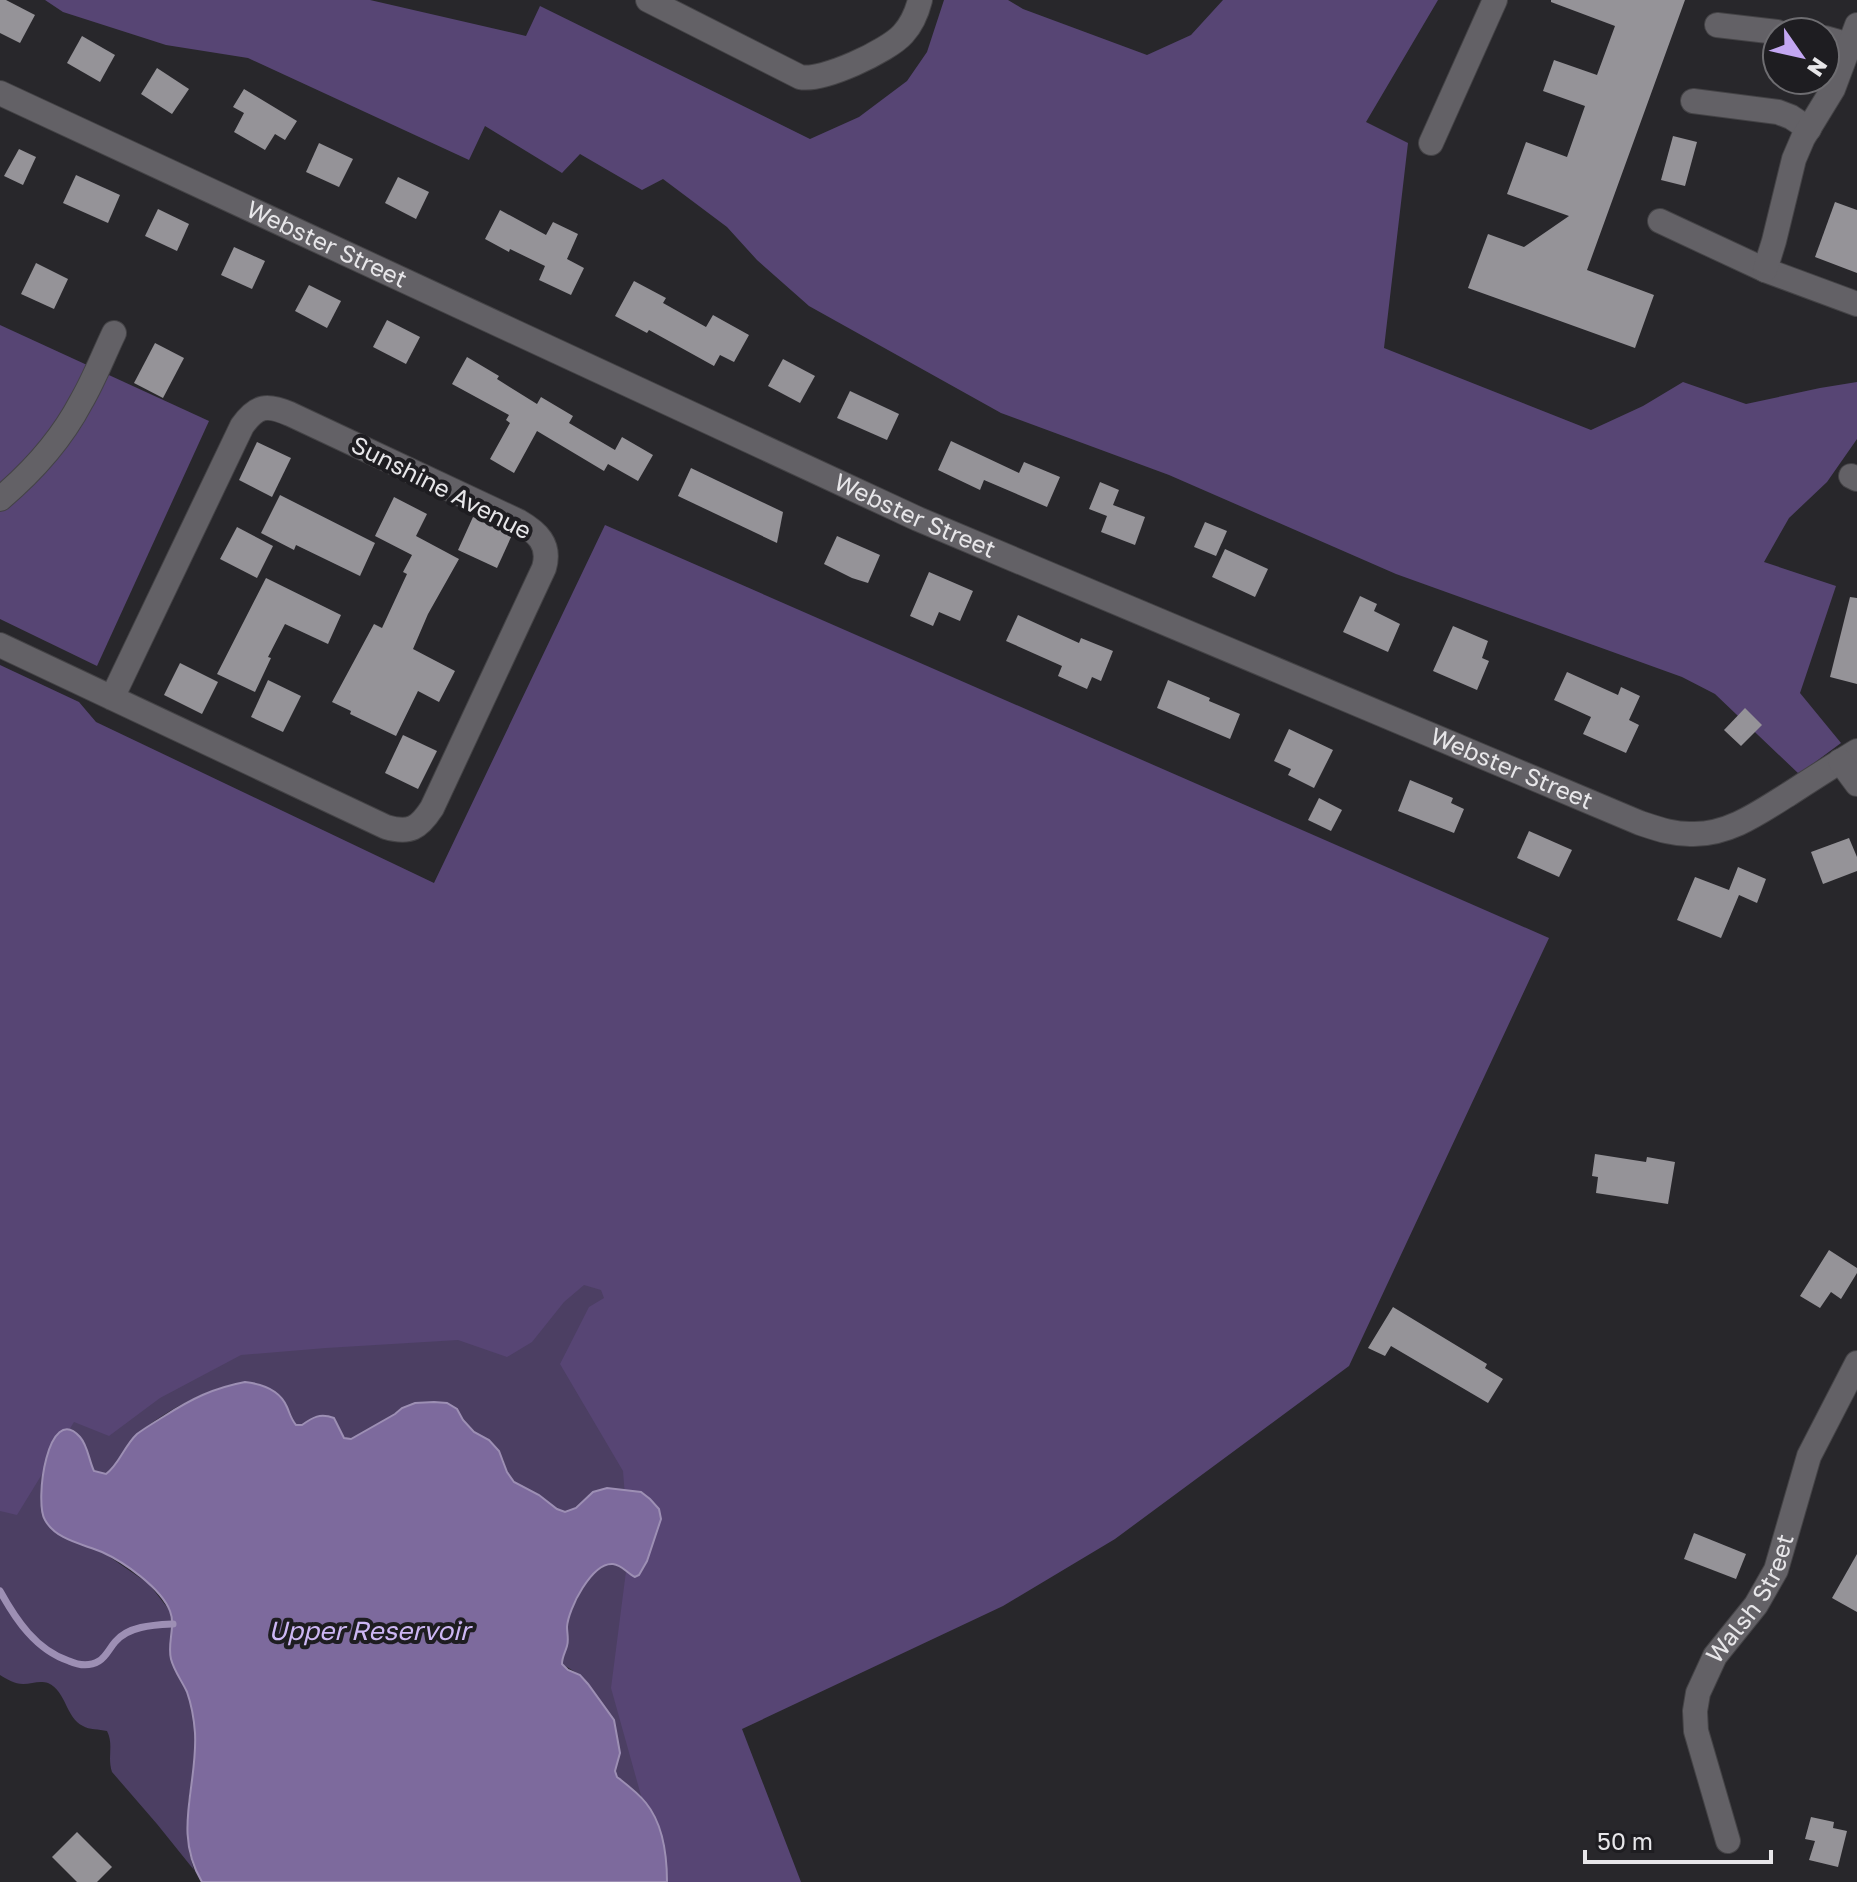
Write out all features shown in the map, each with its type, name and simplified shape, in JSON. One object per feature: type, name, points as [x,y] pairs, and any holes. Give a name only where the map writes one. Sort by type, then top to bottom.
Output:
[{"type":"street","points":[[648,0],[806,78],[827,73],[881,51],[903,35],[920,0]]},
{"type":"street","points":[[1431,143],[1495,0]]},
{"type":"street","points":[[1717,25],[1761,30]]},
{"type":"street","points":[[1765,270],[1794,159],[1833,89],[1854,35]]},
{"type":"street","name":"Webster Street","points":[[0,93],[918,519],[1640,823],[1677,834],[1714,832],[1756,815],[1848,756]]},
{"type":"street","points":[[1693,101],[1778,112],[1809,129]]},
{"type":"street","points":[[1660,221],[1765,270],[1857,304]]},
{"type":"street","points":[[0,499],[33,468],[67,425],[83,400],[114,333]]},
{"type":"street","name":"Sunshine Avenue","points":[[0,645],[112,698],[386,827],[404,830],[420,824],[432,808],[544,568],[544,545],[541,537],[518,521],[290,414],[270,407],[262,408],[248,417],[237,435],[112,698]]},
{"type":"street","points":[[1848,756],[1857,784]]},
{"type":"street","name":"Walsh Street","points":[[1728,1841],[1696,1731],[1698,1693],[1715,1656],[1756,1605],[1776,1570],[1809,1456],[1857,1363]]},
{"type":"shaded area","points":[[45,0],[370,0],[526,36],[540,6],[810,139],[859,117],[907,81],[927,52],[944,0],[1008,0],[1023,9],[1147,55],[1191,35],[1223,0],[1438,0],[1366,122],[1408,143],[1384,348],[1591,430],[1643,406],[1683,382],[1746,404],[1857,382],[1857,439],[1827,482],[1789,518],[1764,562],[1836,586],[1800,693],[1841,743],[1799,774],[1715,694],[1682,677],[1396,574],[1169,475],[1001,413],[809,306],[757,260],[727,227],[663,179],[642,190],[580,154],[562,173],[485,126],[469,160],[248,58],[166,45],[63,12]]},
{"type":"shaded area","points":[[0,325],[209,421],[97,666],[0,619]]},
{"type":"shaded area","points":[[605,525],[1549,938],[1349,1366],[1115,1539],[1003,1606],[742,1729],[801,1882],[657,1882],[647,1817],[611,1688],[629,1548],[623,1471],[560,1364],[589,1307],[604,1298],[601,1290],[584,1285],[564,1302],[532,1342],[507,1357],[458,1340],[241,1355],[160,1398],[109,1436],[74,1422],[17,1515],[0,1511],[0,665],[79,702],[96,722],[434,883]]},
{"type":"shaded area","points":[[606,1277],[650,1499],[584,1501],[565,1512],[514,1482],[489,1440],[474,1432],[457,1409],[434,1402],[415,1403],[351,1439],[344,1438],[334,1418],[326,1415],[302,1426],[296,1425],[271,1390],[257,1384],[240,1383],[201,1395],[163,1415],[136,1435],[106,1474],[94,1471],[80,1438],[44,1467],[43,1480],[104,1553],[149,1584],[170,1611],[173,1624],[171,1658],[193,1710],[194,1766],[188,1803],[189,1852],[194,1870],[112,1772],[107,1731],[88,1728],[77,1722],[59,1692],[48,1683],[20,1684],[0,1675],[0,1503],[43,1435],[207,1352]]},
{"type":"shaded area","points":[[607,1564],[616,1565],[629,1573],[646,1803],[617,1777],[615,1771],[620,1753],[614,1721],[580,1675],[562,1664],[571,1611],[586,1582]]},
{"type":"water","name":"Upper Reservoir","points":[[245,1382],[275,1392],[284,1401],[296,1425],[317,1417],[334,1418],[344,1438],[351,1439],[415,1403],[447,1403],[457,1409],[474,1432],[489,1440],[499,1451],[514,1482],[557,1509],[565,1512],[576,1508],[593,1492],[607,1488],[641,1492],[659,1509],[661,1519],[639,1575],[635,1577],[613,1564],[605,1565],[582,1588],[568,1619],[568,1644],[562,1664],[580,1675],[614,1720],[620,1753],[615,1771],[617,1777],[636,1792],[652,1811],[665,1851],[667,1882],[202,1882],[193,1863],[187,1827],[195,1753],[194,1723],[187,1692],[171,1659],[170,1611],[159,1593],[121,1562],[63,1537],[50,1527],[42,1510],[41,1494],[46,1458],[59,1432],[69,1429],[80,1437],[94,1471],[106,1474],[132,1439],[147,1427],[202,1395]]},
{"type":"building","points":[[0,0],[35,15],[20,43],[0,33]]},
{"type":"building","points":[[1551,0],[1685,0],[1587,270],[1654,295],[1635,348],[1468,288],[1488,234],[1524,247],[1569,216],[1507,194],[1526,142],[1567,157],[1585,106],[1543,91],[1554,60],[1597,75],[1615,26]]},
{"type":"building","points":[[82,36],[115,55],[100,82],[67,63]]},
{"type":"building","points":[[157,68],[189,89],[172,114],[141,94]]},
{"type":"building","points":[[244,89],[297,121],[285,140],[275,134],[265,150],[234,132],[244,113],[233,107]]},
{"type":"building","points":[[1673,136],[1697,142],[1685,186],[1661,180]]},
{"type":"building","points":[[319,143],[353,159],[339,187],[306,172]]},
{"type":"building","points":[[19,149],[36,157],[23,185],[4,176]]},
{"type":"building","points":[[76,175],[120,195],[108,223],[63,203]]},
{"type":"building","points":[[398,177],[429,192],[416,219],[385,203]]},
{"type":"building","points":[[1835,202],[1857,210],[1857,273],[1815,257]]},
{"type":"building","points":[[158,209],[189,224],[177,251],[145,236]]},
{"type":"building","points":[[500,210],[546,235],[553,222],[578,234],[567,259],[584,268],[571,295],[539,280],[545,266],[485,239]]},
{"type":"building","points":[[234,247],[265,261],[252,289],[221,275]]},
{"type":"building","points":[[36,263],[68,279],[54,309],[21,294]]},
{"type":"building","points":[[634,281],[666,298],[663,303],[706,327],[713,315],[749,335],[734,362],[720,355],[714,366],[649,330],[647,333],[615,316]]},
{"type":"building","points":[[309,285],[341,301],[327,328],[295,311]]},
{"type":"building","points":[[387,320],[420,337],[406,364],[373,347]]},
{"type":"building","points":[[155,343],[184,358],[163,398],[134,383]]},
{"type":"building","points":[[467,357],[537,404],[541,397],[573,416],[569,423],[615,450],[622,437],[653,455],[638,481],[608,464],[604,471],[537,431],[514,473],[490,459],[510,423],[506,420],[509,415],[452,384]]},
{"type":"building","points":[[783,359],[815,376],[800,403],[768,386]]},
{"type":"building","points":[[850,391],[899,414],[887,440],[837,418]]},
{"type":"building","points":[[951,441],[1019,473],[1024,462],[1060,477],[1047,507],[984,480],[980,490],[938,470]]},
{"type":"building","points":[[257,442],[291,458],[272,497],[239,480]]},
{"type":"building","points":[[691,468],[783,512],[777,543],[678,496]]},
{"type":"building","points":[[1100,482],[1119,490],[1113,505],[1145,517],[1135,545],[1101,532],[1107,516],[1089,509]]},
{"type":"building","points":[[280,495],[375,543],[360,576],[296,545],[294,550],[261,533]]},
{"type":"building","points":[[394,497],[427,514],[416,536],[459,559],[428,614],[413,649],[455,671],[439,702],[418,691],[396,736],[332,702],[374,624],[382,628],[407,574],[403,572],[412,555],[375,536]]},
{"type":"building","points":[[473,517],[512,535],[497,568],[458,550]]},
{"type":"building","points":[[1205,522],[1227,531],[1216,556],[1194,547]]},
{"type":"building","points":[[237,527],[273,546],[257,578],[220,559]]},
{"type":"building","points":[[837,536],[880,555],[868,583],[824,564]]},
{"type":"building","points":[[1225,549],[1268,569],[1255,597],[1212,577]]},
{"type":"building","points":[[929,572],[973,591],[960,621],[939,612],[933,626],[910,616]]},
{"type":"building","points":[[266,578],[341,615],[328,644],[285,624],[255,692],[217,674]]},
{"type":"building","points":[[1360,596],[1377,604],[1374,611],[1400,624],[1388,652],[1343,632]]},
{"type":"building","points":[[1850,597],[1857,598],[1857,684],[1830,677]]},
{"type":"building","points":[[1018,615],[1079,643],[1081,638],[1113,651],[1101,681],[1092,677],[1087,689],[1058,676],[1062,666],[1006,641]]},
{"type":"building","points":[[1453,626],[1488,641],[1482,658],[1489,661],[1477,690],[1433,671]]},
{"type":"building","points":[[180,663],[218,682],[202,714],[164,695]]},
{"type":"building","points":[[1567,672],[1618,695],[1621,687],[1640,696],[1629,720],[1639,725],[1626,753],[1583,734],[1591,717],[1554,700]]},
{"type":"building","points":[[268,680],[301,696],[283,732],[251,717]]},
{"type":"building","points":[[1168,680],[1240,714],[1230,739],[1157,708]]},
{"type":"building","points":[[1745,708],[1762,725],[1741,746],[1724,730]]},
{"type":"building","points":[[1289,729],[1333,750],[1314,788],[1288,775],[1291,769],[1274,761]]},
{"type":"building","points":[[403,735],[437,751],[418,789],[385,773]]},
{"type":"building","points":[[1410,780],[1453,798],[1451,803],[1464,809],[1454,833],[1398,811]]},
{"type":"building","points":[[1319,798],[1342,810],[1331,831],[1308,820]]},
{"type":"building","points":[[1529,831],[1572,850],[1559,877],[1517,858]]},
{"type":"building","points":[[1849,838],[1857,857],[1857,871],[1823,884],[1811,852]]},
{"type":"building","points":[[1738,867],[1766,879],[1757,903],[1739,895],[1721,938],[1677,920],[1695,877],[1729,890]]},
{"type":"building","points":[[1595,1154],[1646,1162],[1647,1157],[1675,1162],[1668,1204],[1596,1193],[1598,1177],[1592,1176]]},
{"type":"building","points":[[1829,1250],[1857,1268],[1857,1273],[1841,1299],[1831,1292],[1820,1308],[1800,1296]]},
{"type":"building","points":[[1393,1307],[1487,1364],[1485,1368],[1503,1379],[1488,1403],[1391,1346],[1385,1356],[1368,1348]]},
{"type":"building","points":[[1694,1533],[1746,1554],[1736,1579],[1684,1559]]},
{"type":"building","points":[[1857,1554],[1857,1612],[1832,1598]]},
{"type":"building","points":[[1811,1817],[1834,1822],[1833,1828],[1847,1831],[1838,1867],[1809,1860],[1815,1841],[1805,1839]]},
{"type":"building","points":[[77,1832],[112,1867],[97,1882],[77,1882],[52,1857]]},
{"type":"waterway","points":[[0,1591],[20,1623],[37,1642],[57,1656],[80,1664],[99,1661],[127,1633],[141,1627],[173,1624]]}]
